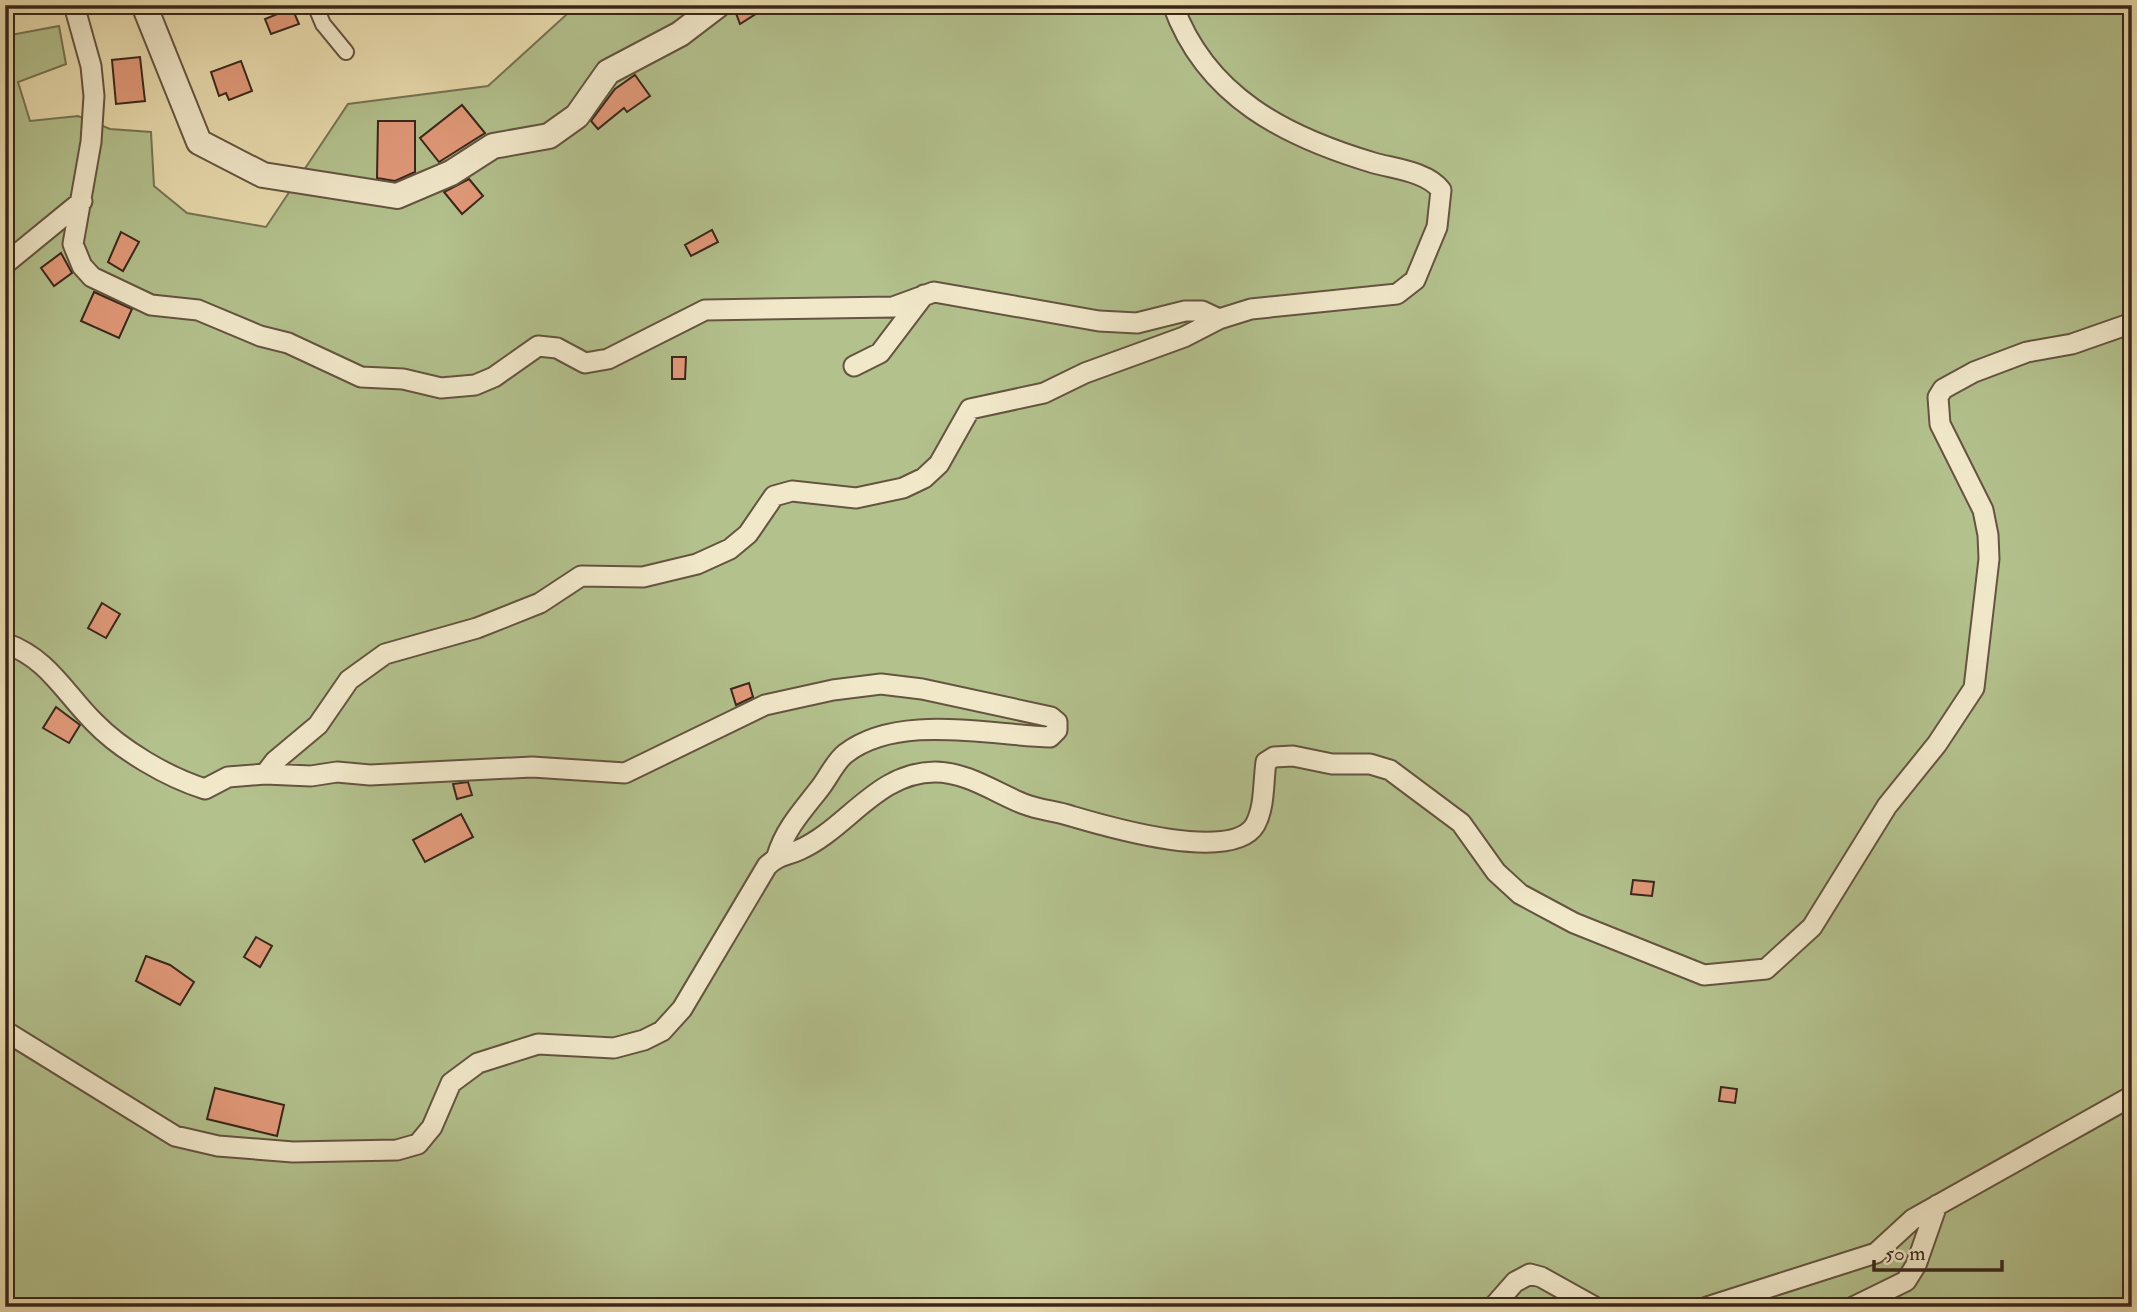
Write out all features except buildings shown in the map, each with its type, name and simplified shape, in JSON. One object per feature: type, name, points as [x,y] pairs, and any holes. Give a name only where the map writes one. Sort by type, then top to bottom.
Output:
[{"type":"street","points":[[74,5],[91,66],[94,96],[91,142],[73,244],[82,266],[92,277],[151,305],[198,310],[260,336],[288,343],[361,377],[403,379],[442,388],[484,381],[537,346],[557,348],[585,363],[608,359],[705,310],[893,307],[934,292],[1099,321],[1137,323],[1185,312],[1202,311],[1219,319]]},
{"type":"street","points":[[144,5],[199,142],[263,175],[397,196],[451,173],[494,146],[549,136],[577,116],[608,72],[680,34],[718,5]]},
{"type":"street","points":[[315,5],[324,24],[346,52]]},
{"type":"street","points":[[265,775],[275,761],[318,725],[349,680],[385,654],[477,628],[540,603],[581,576],[643,577],[697,564],[730,549],[748,534],[775,496],[792,491],[856,498],[903,488],[924,478],[939,464],[970,409],[1044,393],[1085,373],[1184,337],[1219,319],[1251,309],[1397,294],[1415,280],[1437,227],[1441,190],[1433,179],[1361,159],[1287,132],[1268,120],[1208,71],[1173,5]]},
{"type":"street","points":[[5,264],[82,201]]},
{"type":"street","points":[[853,366],[880,353],[924,295]]},
{"type":"street","points":[[777,856],[799,850],[901,778],[936,772],[993,786],[1025,804],[1105,827],[1159,838],[1211,843],[1241,836],[1254,827],[1262,805],[1266,762],[1274,757],[1293,756],[1332,764],[1370,764],[1390,770],[1461,823],[1496,872],[1520,894],[1574,923],[1704,975],[1766,968],[1812,928],[1887,806],[1937,744],[1974,688],[1989,559],[1988,535],[1983,510],[1940,424],[1938,397],[1943,389],[1974,372],[2027,352],[2072,344],[2132,323]]},
{"type":"street","points":[[5,643],[42,664],[60,680],[97,725],[137,757],[185,783],[205,789],[228,777],[311,776],[337,772],[370,775],[532,766],[625,773],[765,705],[833,690],[881,684],[955,696],[1051,717],[1057,722],[1057,730],[1050,737],[947,729],[901,730],[867,741],[844,755],[795,818],[782,840],[777,856],[767,866],[682,1009],[662,1031],[645,1040],[614,1048],[538,1044],[478,1063],[451,1083],[432,1126],[418,1144],[397,1150],[293,1152],[218,1146],[175,1136],[5,1031]]},
{"type":"street","points":[[1707,1307],[1876,1253],[1913,1219],[2132,1096]]},
{"type":"street","points":[[1853,1307],[1906,1281],[1916,1265],[1937,1205]]},
{"type":"street","points":[[1493,1307],[1515,1282],[1530,1274],[1541,1277],[1595,1307]]},
{"type":"green space","points":[[577,5],[2132,5],[2132,1307],[5,1307],[5,36],[59,26],[66,64],[18,82],[30,121],[78,116],[110,129],[151,132],[154,186],[187,213],[266,227],[348,104],[488,86]]}]
